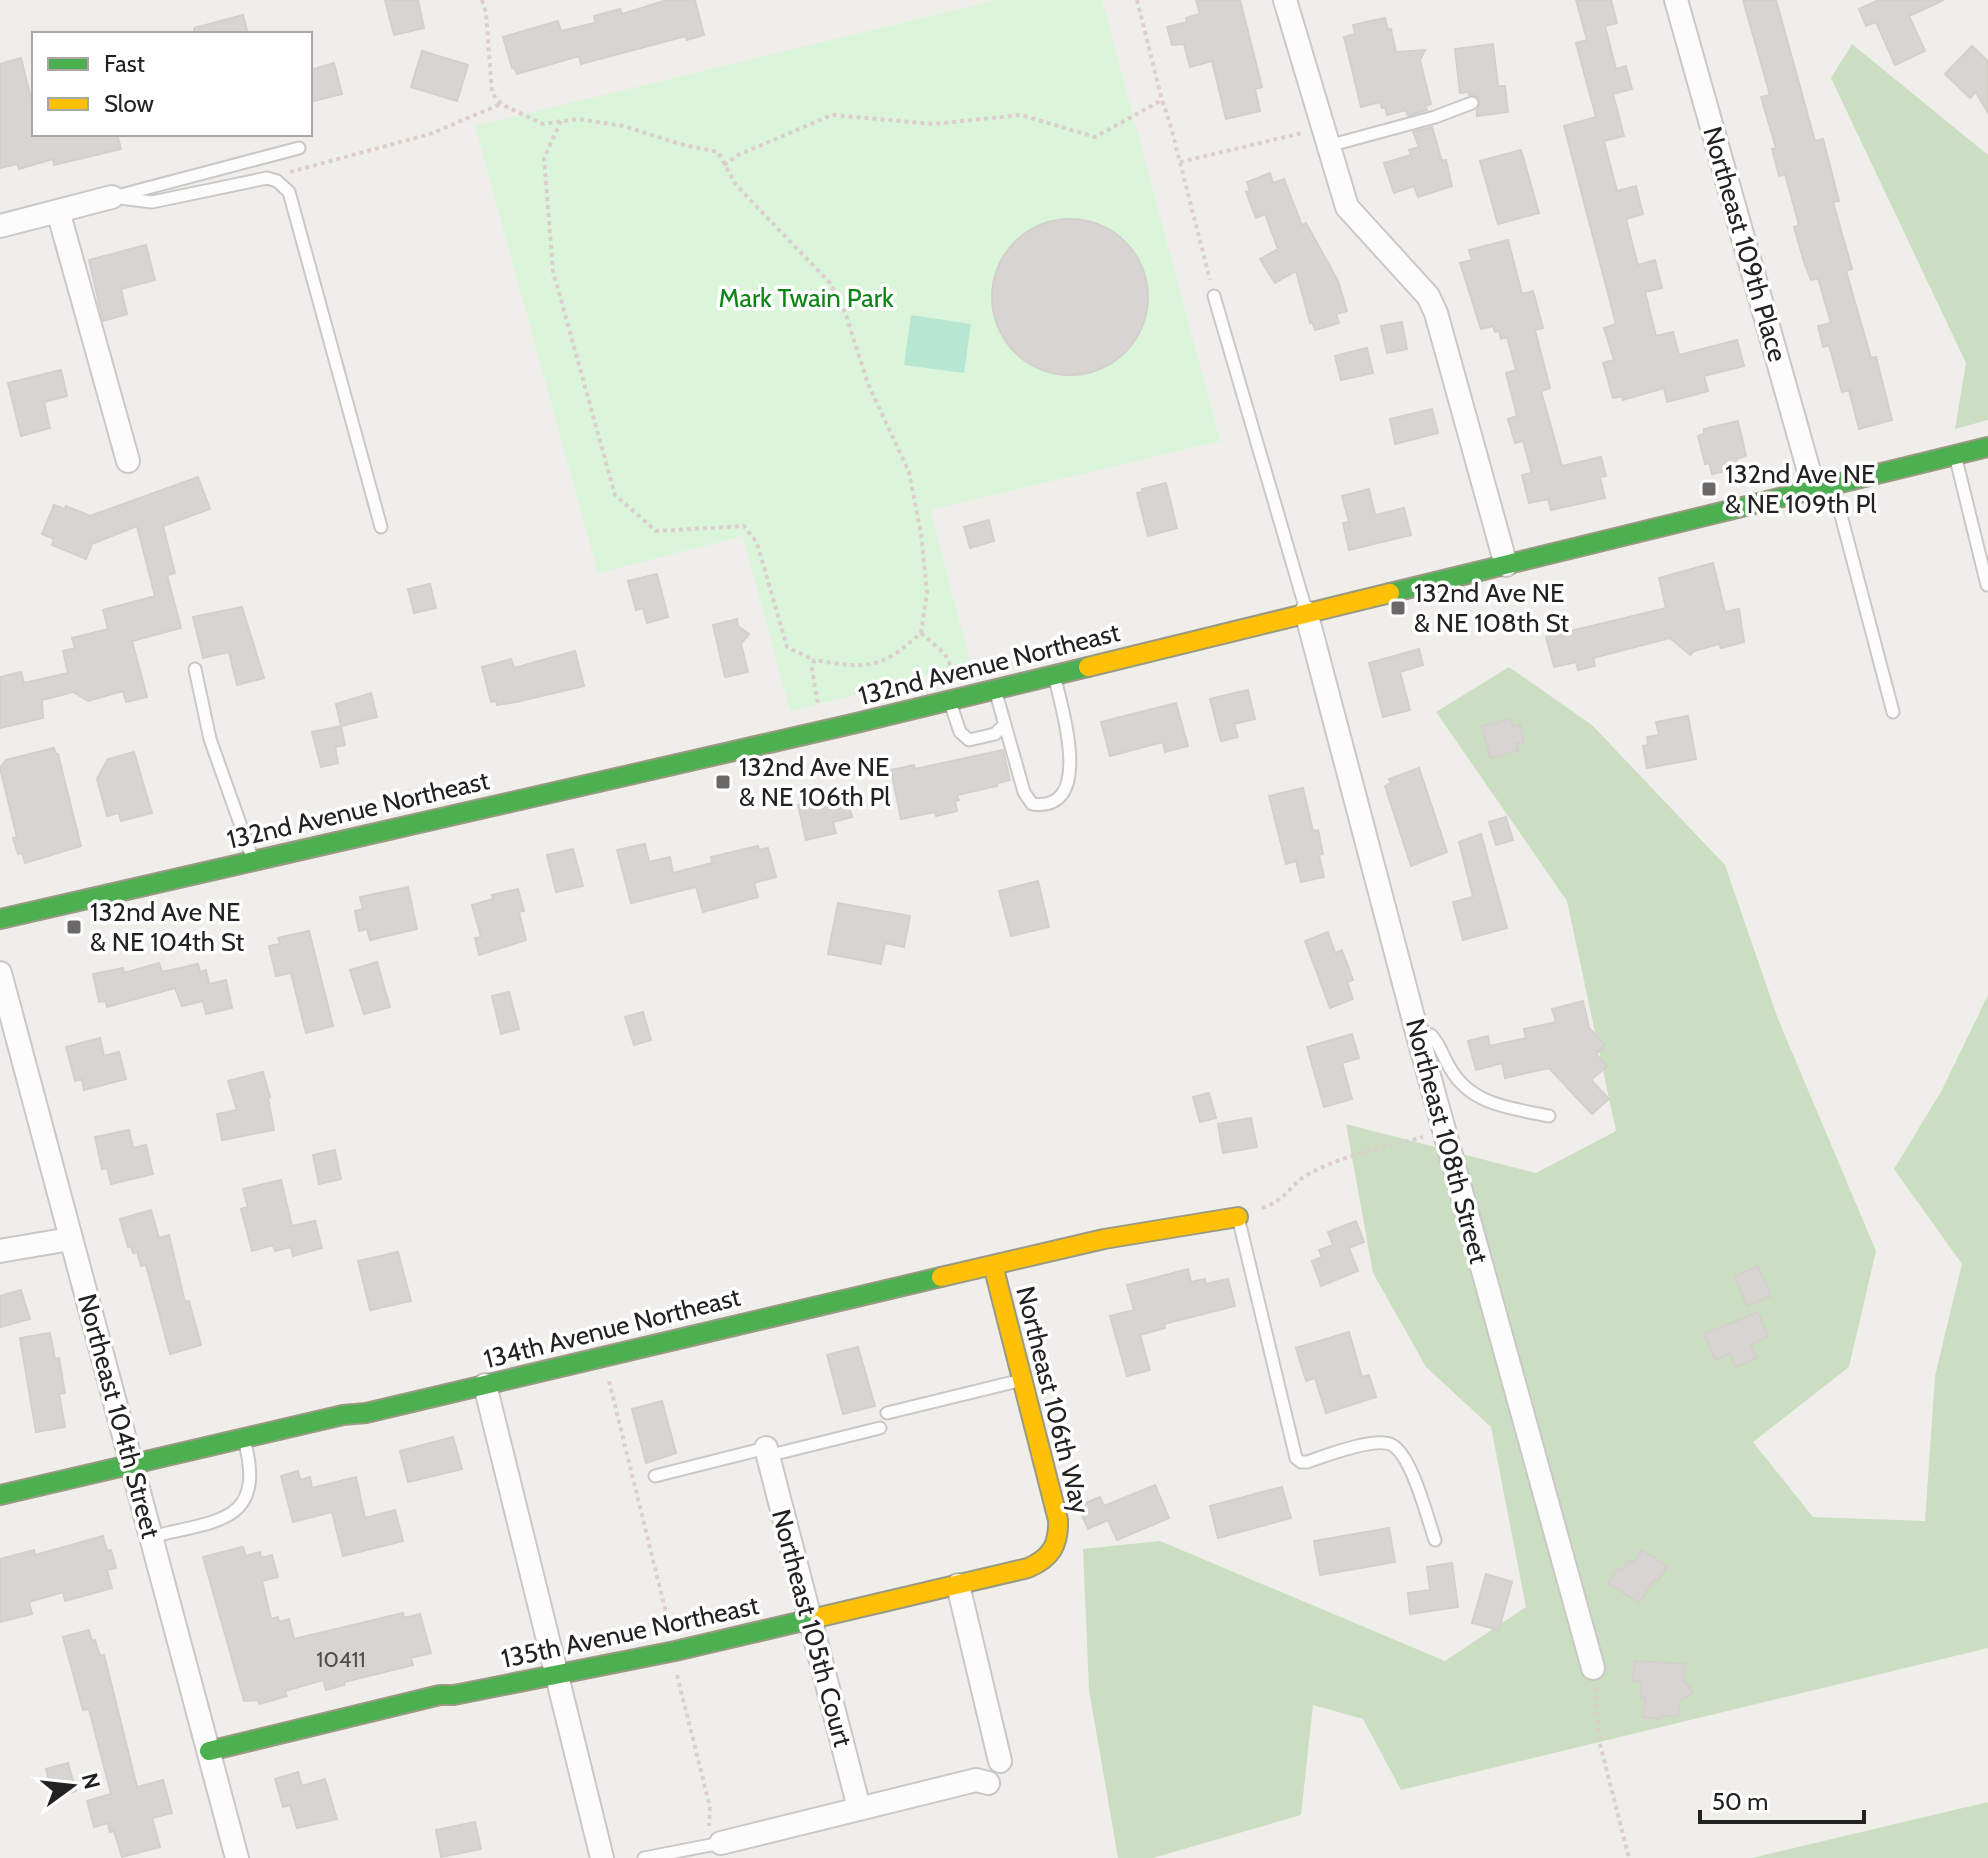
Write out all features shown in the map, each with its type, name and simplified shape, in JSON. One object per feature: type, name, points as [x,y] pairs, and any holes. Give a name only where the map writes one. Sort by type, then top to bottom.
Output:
[{"type":"street","points":[[1285,0],[1347,207],[1428,296],[1436,313],[1506,565]]},
{"type":"street","name":"Northeast 109th Place","points":[[1676,0],[1824,487]]},
{"type":"street","points":[[0,226],[112,197]]},
{"type":"street","points":[[58,211],[128,461]]},
{"type":"street","name":"132nd Avenue Northeast","points":[[0,919],[954,698],[1988,447]]},
{"type":"street","name":"Northeast 108th Street","points":[[1306,612],[1418,1036],[1593,1668]]},
{"type":"street","name":"Northeast 104th Street","points":[[0,973],[237,1858]]},
{"type":"street","name":"134th Avenue Northeast","points":[[0,1495],[485,1385],[1104,1239],[1238,1217]]},
{"type":"street","points":[[0,1251],[70,1239]]},
{"type":"street","name":"Northeast 106th Way","points":[[993,1265],[1058,1520],[1059,1537],[1055,1548]]},
{"type":"street","points":[[485,1385],[602,1858]]},
{"type":"street","name":"Northeast 105th Court","points":[[767,1452],[859,1808]]},
{"type":"street","name":"135th Avenue Northeast","points":[[209,1751],[440,1695],[558,1676],[958,1585],[1028,1568],[1044,1561],[1055,1548]]},
{"type":"street","points":[[958,1585],[1000,1761]]},
{"type":"street","points":[[708,1848],[976,1780],[988,1783]]},
{"type":"lane","points":[[1327,146],[1472,103]]},
{"type":"lane","points":[[112,197],[299,148]]},
{"type":"lane","points":[[112,197],[152,202],[267,178],[277,181],[289,192],[381,527]]},
{"type":"lane","points":[[1214,296],[1306,612]]},
{"type":"lane","points":[[1955,455],[1987,585]]},
{"type":"lane","name":"Northeast 109th Place","points":[[1824,487],[1893,712]]},
{"type":"lane","points":[[195,669],[210,739],[254,861]]},
{"type":"lane","points":[[995,688],[1024,792],[1032,804],[1046,806],[1059,800],[1067,787],[1070,764],[1064,718],[1053,674]]},
{"type":"lane","points":[[954,698],[960,732],[969,740],[995,734],[1004,725]]},
{"type":"lane","points":[[1418,1036],[1431,1035],[1440,1044],[1449,1067],[1466,1091],[1490,1104],[1549,1116]]},
{"type":"lane","points":[[1238,1217],[1296,1458],[1307,1462],[1354,1447],[1381,1442],[1391,1444],[1403,1455],[1411,1472],[1435,1540]]},
{"type":"lane","points":[[887,1413],[1022,1380]]},
{"type":"lane","points":[[655,1476],[880,1428]]},
{"type":"lane","points":[[151,1537],[224,1518],[236,1511],[252,1482],[244,1438]]},
{"type":"lane","points":[[644,1858],[708,1848]]},
{"type":"path","points":[[482,0],[486,13],[492,93],[501,104],[543,124],[561,121],[578,119],[624,126],[680,144],[718,152],[736,185],[830,283],[845,312],[868,384],[909,472],[921,534],[927,592],[921,633],[903,650],[873,666],[814,660],[787,647],[757,543],[744,526],[656,531],[615,495],[553,271],[544,158],[561,121]]},
{"type":"path","points":[[1137,0],[1214,296]]},
{"type":"path","points":[[724,165],[738,155],[832,115],[933,124],[1021,115],[1095,137],[1162,100]]},
{"type":"path","points":[[282,174],[430,134],[501,104]]},
{"type":"path","points":[[1180,162],[1302,133]]},
{"type":"path","points":[[921,633],[944,653],[955,673],[954,698]]},
{"type":"path","points":[[814,660],[812,670],[818,706]]},
{"type":"path","points":[[1238,1217],[1275,1204],[1305,1176],[1345,1159],[1444,1130]]},
{"type":"path","points":[[609,1380],[671,1636]]},
{"type":"path","points":[[1593,1668],[1600,1744],[1629,1858]]},
{"type":"path","points":[[676,1673],[710,1807],[708,1848]]},
{"type":"green space","name":"Mark Twain Park","points":[[997,0],[1102,0],[1220,441],[930,510],[971,665],[790,711],[743,536],[598,573],[475,126]]},
{"type":"green space","points":[[1852,44],[1988,155],[1988,420],[1955,429],[1966,363],[1831,78]]},
{"type":"green space","points":[[911,315],[971,324],[964,373],[904,365]]},
{"type":"green space","points":[[1509,667],[1592,725],[1725,865],[1778,1019],[1876,1251],[1849,1367],[1753,1442],[1813,1517],[1925,1521],[1935,1376],[1962,1264],[1894,1169],[1942,1090],[1988,995],[1988,1648],[1401,1790],[1363,1719],[1313,1705],[1301,1815],[1153,1858],[1118,1858],[1089,1690],[1083,1549],[1160,1541],[1445,1661],[1526,1607],[1491,1427],[1426,1367],[1373,1273],[1346,1124],[1536,1173],[1616,1131],[1567,901],[1436,712]]},
{"type":"green space","points":[[1988,1802],[1988,1858],[1752,1858]]},
{"type":"building","points":[[385,0],[418,0],[424,28],[394,35]]},
{"type":"building","points":[[667,0],[695,0],[704,35],[687,40],[686,36],[581,64],[579,56],[517,74],[512,68],[503,37],[558,21],[561,31],[595,23],[594,16],[620,9],[622,14]]},
{"type":"building","points":[[1196,0],[1240,0],[1262,87],[1255,89],[1260,111],[1226,119],[1212,61],[1190,67],[1184,44],[1172,45],[1167,27],[1187,22],[1186,18],[1200,14]]},
{"type":"building","points":[[1576,0],[1611,0],[1617,23],[1605,26],[1616,69],[1626,66],[1632,89],[1613,94],[1624,136],[1604,141],[1617,191],[1636,186],[1643,214],[1626,219],[1638,265],[1655,260],[1662,288],[1645,292],[1656,336],[1673,332],[1679,355],[1737,340],[1744,366],[1704,376],[1708,391],[1667,402],[1664,388],[1623,400],[1622,396],[1613,398],[1603,363],[1614,360],[1604,328],[1616,324],[1564,126],[1596,117],[1576,43],[1587,40]]},
{"type":"building","points":[[1743,0],[1776,0],[1815,141],[1823,139],[1839,201],[1833,202],[1852,269],[1846,271],[1871,358],[1876,357],[1892,420],[1859,429],[1849,390],[1842,392],[1829,345],[1823,347],[1818,326],[1831,323],[1818,278],[1811,280],[1804,262],[1794,227],[1799,225],[1785,174],[1779,176],[1772,149],[1776,148],[1761,97],[1770,95]]},
{"type":"building","points":[[1879,0],[1944,0],[1909,16],[1925,51],[1895,65],[1876,22],[1866,26],[1859,9]]},
{"type":"building","points":[[243,15],[247,32],[194,32],[194,28]]},
{"type":"building","points":[[1385,18],[1396,52],[1425,50],[1420,60],[1431,104],[1425,106],[1427,110],[1408,116],[1406,110],[1387,115],[1380,102],[1361,107],[1344,37],[1355,34],[1353,25]]},
{"type":"building","points":[[1493,44],[1498,86],[1505,86],[1508,112],[1477,116],[1478,97],[1469,95],[1469,92],[1460,93],[1455,49]]},
{"type":"building","points":[[1972,46],[1988,61],[1988,113],[1976,92],[1970,98],[1945,74]]},
{"type":"building","points":[[422,51],[468,65],[457,101],[411,87]]},
{"type":"building","points":[[21,58],[32,102],[32,136],[118,136],[121,149],[54,165],[53,159],[19,169],[17,164],[0,168],[0,64]]},
{"type":"building","points":[[334,63],[342,94],[312,102],[312,69]]},
{"type":"building","points":[[1432,127],[1442,161],[1446,160],[1452,186],[1418,197],[1414,186],[1394,193],[1384,163],[1411,155],[1409,150],[1419,147],[1413,132]]},
{"type":"building","points":[[1521,150],[1539,213],[1498,224],[1480,161]]},
{"type":"building","points":[[1270,173],[1273,183],[1284,179],[1302,225],[1306,223],[1338,281],[1347,311],[1336,314],[1339,323],[1315,330],[1310,323],[1296,271],[1275,283],[1260,259],[1278,249],[1265,214],[1256,218],[1246,192],[1250,191],[1247,182]]},
{"type":"building","points":[[1070,219],[1100,225],[1125,242],[1142,267],[1148,297],[1142,327],[1125,352],[1100,369],[1070,375],[1040,369],[1015,352],[998,327],[992,297],[998,267],[1015,242],[1040,225]]},
{"type":"building","points":[[1508,240],[1522,294],[1533,291],[1543,328],[1535,330],[1550,388],[1541,391],[1562,466],[1601,457],[1606,476],[1600,477],[1605,498],[1551,510],[1548,499],[1529,503],[1522,475],[1532,473],[1523,441],[1515,443],[1508,419],[1517,416],[1506,373],[1516,370],[1507,337],[1501,339],[1499,331],[1495,332],[1493,326],[1481,329],[1460,263],[1472,260],[1469,250]]},
{"type":"building","points":[[146,245],[155,280],[121,289],[127,314],[103,321],[89,260]]},
{"type":"building","points":[[1402,322],[1407,349],[1387,353],[1381,326]]},
{"type":"building","points":[[1367,348],[1373,373],[1341,380],[1335,356]]},
{"type":"building","points":[[61,370],[67,396],[44,402],[50,428],[21,436],[8,383]]},
{"type":"building","points":[[1432,409],[1438,433],[1395,444],[1390,419]]},
{"type":"building","points":[[1738,421],[1746,456],[1736,459],[1738,468],[1712,474],[1709,463],[1705,464],[1698,436],[1704,434],[1704,429]]},
{"type":"building","points":[[198,477],[210,509],[163,526],[175,573],[167,575],[181,628],[132,641],[147,697],[126,702],[123,691],[88,701],[73,692],[42,700],[43,718],[0,728],[0,677],[21,672],[24,683],[68,673],[63,651],[75,648],[72,638],[108,629],[103,610],[155,596],[137,526],[92,544],[86,559],[52,545],[54,539],[42,534],[54,505],[65,509],[66,506],[90,516]]},
{"type":"building","points":[[1166,483],[1177,528],[1148,536],[1137,493]]},
{"type":"building","points":[[1369,489],[1375,515],[1404,508],[1411,535],[1349,550],[1343,523],[1349,522],[1342,496]]},
{"type":"building","points":[[989,520],[994,541],[970,548],[964,527]]},
{"type":"building","points":[[1713,563],[1725,612],[1739,609],[1744,642],[1721,648],[1719,644],[1690,655],[1670,638],[1593,658],[1595,666],[1578,670],[1576,662],[1554,667],[1546,637],[1666,608],[1659,578]]},
{"type":"building","points":[[657,574],[668,617],[647,623],[643,608],[636,610],[628,581]]},
{"type":"building","points":[[430,584],[436,608],[414,613],[408,589]]},
{"type":"building","points":[[242,607],[264,678],[237,685],[229,652],[203,658],[193,617]]},
{"type":"building","points":[[737,619],[738,626],[749,634],[741,644],[748,672],[725,677],[713,625]]},
{"type":"building","points":[[1419,649],[1423,665],[1400,672],[1410,710],[1383,717],[1369,663]]},
{"type":"building","points":[[575,651],[584,686],[516,702],[497,705],[496,701],[491,702],[482,667],[511,659],[514,668]]},
{"type":"building","points":[[1248,690],[1255,719],[1234,724],[1238,737],[1221,741],[1210,699]]},
{"type":"building","points":[[371,693],[377,717],[341,726],[336,704]]},
{"type":"building","points":[[1176,703],[1188,746],[1165,752],[1163,742],[1110,756],[1101,722]]},
{"type":"building","points":[[1688,716],[1696,759],[1647,768],[1643,746],[1648,745],[1647,737],[1659,735],[1656,722]]},
{"type":"building","points":[[1511,719],[1513,727],[1520,725],[1524,742],[1516,744],[1518,751],[1490,758],[1482,726]]},
{"type":"building","points":[[341,726],[345,745],[335,747],[338,763],[321,767],[312,732]]},
{"type":"building","points":[[54,748],[81,846],[25,863],[22,853],[18,854],[13,838],[17,837],[0,768],[6,760]]},
{"type":"building","points":[[1003,750],[1010,780],[957,795],[957,811],[901,819],[891,770],[914,765],[915,769]]},
{"type":"building","points":[[134,752],[152,813],[121,821],[119,813],[107,816],[97,779],[108,759]]},
{"type":"building","points":[[1419,768],[1447,852],[1411,866],[1385,786],[1391,783],[1389,779]]},
{"type":"building","points":[[1303,788],[1313,831],[1318,830],[1324,877],[1301,882],[1296,861],[1286,864],[1269,796]]},
{"type":"building","points":[[846,794],[852,817],[833,822],[836,833],[806,840],[798,805]]},
{"type":"building","points":[[1506,817],[1513,840],[1496,845],[1489,822]]},
{"type":"building","points":[[1481,834],[1507,928],[1463,940],[1453,902],[1473,897],[1459,842]]},
{"type":"building","points":[[645,844],[649,862],[670,857],[673,873],[712,863],[711,857],[758,846],[759,850],[768,848],[776,877],[754,883],[758,897],[703,912],[696,887],[631,903],[617,850]]},
{"type":"building","points":[[573,849],[583,886],[556,892],[547,855]]},
{"type":"building","points":[[1038,881],[1049,927],[1011,936],[999,891]]},
{"type":"building","points":[[408,887],[417,929],[370,940],[367,929],[359,931],[355,911],[363,909],[360,897]]},
{"type":"building","points":[[518,889],[524,911],[519,912],[526,940],[479,955],[475,938],[481,937],[472,905],[493,899],[492,895]]},
{"type":"building","points":[[838,903],[910,916],[904,947],[885,943],[881,964],[828,954]]},
{"type":"building","points":[[309,931],[333,1026],[306,1033],[291,973],[276,976],[269,946],[280,944],[278,938]]},
{"type":"building","points":[[1328,932],[1335,953],[1342,950],[1353,980],[1347,982],[1353,999],[1330,1008],[1305,941]]},
{"type":"building","points":[[377,962],[390,1007],[364,1014],[350,970]]},
{"type":"building","points":[[159,963],[162,972],[198,964],[200,972],[206,970],[209,984],[226,980],[232,1008],[206,1014],[203,1001],[182,1006],[175,988],[107,1007],[106,1001],[99,1002],[93,974],[123,968],[124,973]]},
{"type":"building","points":[[509,992],[519,1029],[501,1034],[492,996]]},
{"type":"building","points":[[1583,1001],[1589,1028],[1605,1045],[1596,1054],[1607,1066],[1591,1080],[1609,1099],[1592,1114],[1549,1068],[1505,1078],[1502,1063],[1476,1070],[1468,1041],[1488,1036],[1490,1046],[1526,1038],[1524,1029],[1556,1022],[1552,1009]]},
{"type":"building","points":[[643,1012],[651,1040],[634,1045],[625,1017]]},
{"type":"building","points":[[1352,1034],[1359,1058],[1342,1063],[1352,1099],[1324,1107],[1307,1047]]},
{"type":"building","points":[[100,1038],[104,1056],[119,1052],[126,1079],[84,1090],[82,1079],[75,1081],[66,1047]]},
{"type":"building","points":[[263,1072],[274,1130],[222,1140],[217,1114],[237,1110],[228,1081]]},
{"type":"building","points":[[1209,1093],[1216,1118],[1200,1122],[1193,1097]]},
{"type":"building","points":[[1251,1118],[1257,1147],[1223,1153],[1218,1124]]},
{"type":"building","points":[[129,1130],[133,1148],[146,1145],[153,1174],[111,1184],[107,1168],[102,1169],[95,1137]]},
{"type":"building","points":[[335,1150],[341,1179],[319,1184],[313,1155]]},
{"type":"building","points":[[281,1180],[292,1226],[315,1221],[322,1248],[293,1256],[291,1247],[275,1251],[273,1245],[252,1251],[241,1209],[248,1207],[243,1189]]},
{"type":"building","points":[[151,1210],[159,1238],[169,1235],[185,1302],[189,1301],[201,1345],[170,1354],[146,1265],[141,1266],[137,1252],[133,1253],[131,1246],[128,1247],[120,1219]]},
{"type":"building","points":[[1356,1221],[1364,1242],[1349,1248],[1358,1271],[1321,1286],[1312,1261],[1322,1257],[1319,1250],[1333,1245],[1328,1232]]},
{"type":"building","points":[[398,1252],[411,1301],[370,1310],[358,1261]]},
{"type":"building","points":[[1758,1266],[1771,1296],[1747,1306],[1735,1276]]},
{"type":"building","points":[[1188,1269],[1191,1282],[1205,1279],[1206,1284],[1228,1279],[1235,1306],[1164,1324],[1165,1328],[1140,1335],[1150,1370],[1127,1376],[1110,1316],[1134,1310],[1127,1285]]},
{"type":"building","points":[[21,1290],[30,1319],[0,1327],[0,1296]]},
{"type":"building","points":[[1758,1312],[1768,1337],[1751,1344],[1757,1358],[1736,1367],[1730,1354],[1715,1360],[1704,1334]]},
{"type":"building","points":[[1349,1332],[1362,1377],[1369,1375],[1376,1397],[1326,1413],[1315,1378],[1306,1381],[1296,1348]]},
{"type":"building","points":[[50,1333],[55,1359],[59,1358],[65,1393],[59,1394],[65,1427],[36,1432],[20,1338]]},
{"type":"building","points":[[858,1347],[875,1406],[843,1414],[827,1355]]},
{"type":"building","points":[[662,1401],[676,1453],[646,1463],[632,1409]]},
{"type":"building","points":[[453,1437],[462,1469],[408,1482],[400,1451]]},
{"type":"building","points":[[298,1471],[300,1480],[310,1477],[312,1488],[356,1477],[365,1518],[395,1510],[403,1541],[343,1556],[332,1512],[293,1522],[281,1476]]},
{"type":"building","points":[[1155,1485],[1169,1518],[1117,1540],[1108,1520],[1088,1529],[1078,1506],[1100,1497],[1104,1506]]},
{"type":"building","points":[[1282,1487],[1291,1518],[1218,1538],[1210,1506]]},
{"type":"building","points":[[1389,1528],[1395,1562],[1320,1575],[1314,1541]]},
{"type":"building","points":[[103,1536],[116,1568],[107,1570],[112,1588],[65,1601],[63,1592],[29,1602],[32,1614],[0,1622],[0,1559],[34,1550],[35,1555]]},
{"type":"building","points":[[243,1547],[246,1556],[260,1552],[261,1558],[272,1555],[278,1577],[262,1581],[271,1619],[278,1617],[279,1622],[289,1619],[294,1639],[403,1613],[404,1618],[420,1614],[431,1653],[411,1658],[413,1665],[344,1682],[344,1685],[326,1690],[323,1680],[285,1691],[287,1696],[259,1704],[258,1700],[244,1701],[203,1557]]},
{"type":"building","points":[[1642,1550],[1667,1566],[1639,1603],[1608,1583],[1618,1568],[1623,1571],[1629,1560],[1634,1563]]},
{"type":"building","points":[[1452,1563],[1458,1607],[1410,1614],[1408,1593],[1430,1590],[1427,1567]]},
{"type":"building","points":[[1486,1574],[1512,1582],[1499,1630],[1472,1623]]},
{"type":"building","points":[[89,1630],[100,1656],[104,1655],[137,1787],[163,1780],[172,1813],[152,1818],[160,1847],[122,1857],[114,1831],[110,1832],[108,1823],[94,1827],[87,1801],[111,1794],[89,1709],[83,1710],[63,1637]]},
{"type":"building","points":[[1635,1661],[1685,1664],[1683,1680],[1693,1692],[1680,1701],[1678,1717],[1643,1717],[1645,1698],[1640,1698],[1642,1682],[1632,1681]]},
{"type":"building","points":[[68,1763],[76,1791],[53,1797],[46,1769]]},
{"type":"building","points":[[298,1772],[302,1786],[325,1779],[337,1819],[297,1828],[290,1805],[283,1807],[275,1779]]},
{"type":"building","points":[[475,1822],[481,1849],[441,1857],[436,1830]]},
{"type":"traffic: fast","points":[[1390,593],[1988,447]]},
{"type":"traffic: fast","points":[[0,919],[1088,667]]},
{"type":"traffic: fast","points":[[0,1495],[343,1415],[366,1413],[941,1277]]},
{"type":"traffic: fast","points":[[209,1751],[440,1695],[454,1695],[675,1651],[820,1617]]},
{"type":"traffic: slow","points":[[1088,667],[1390,593]]},
{"type":"traffic: slow","points":[[941,1277],[1104,1239],[1238,1217]]},
{"type":"traffic: slow","points":[[820,1617],[1028,1568],[1043,1560],[1055,1544],[1058,1520],[993,1265]]},
{"type":"place","name":"132nd Ave NE & NE 109th Pl","points":[[1709,489]]},
{"type":"place","name":"132nd Ave NE & NE 108th St","points":[[1398,608]]},
{"type":"place","name":"132nd Ave NE & NE 106th Pl","points":[[723,782]]},
{"type":"place","name":"132nd Ave NE & NE 104th St","points":[[74,927]]}]
